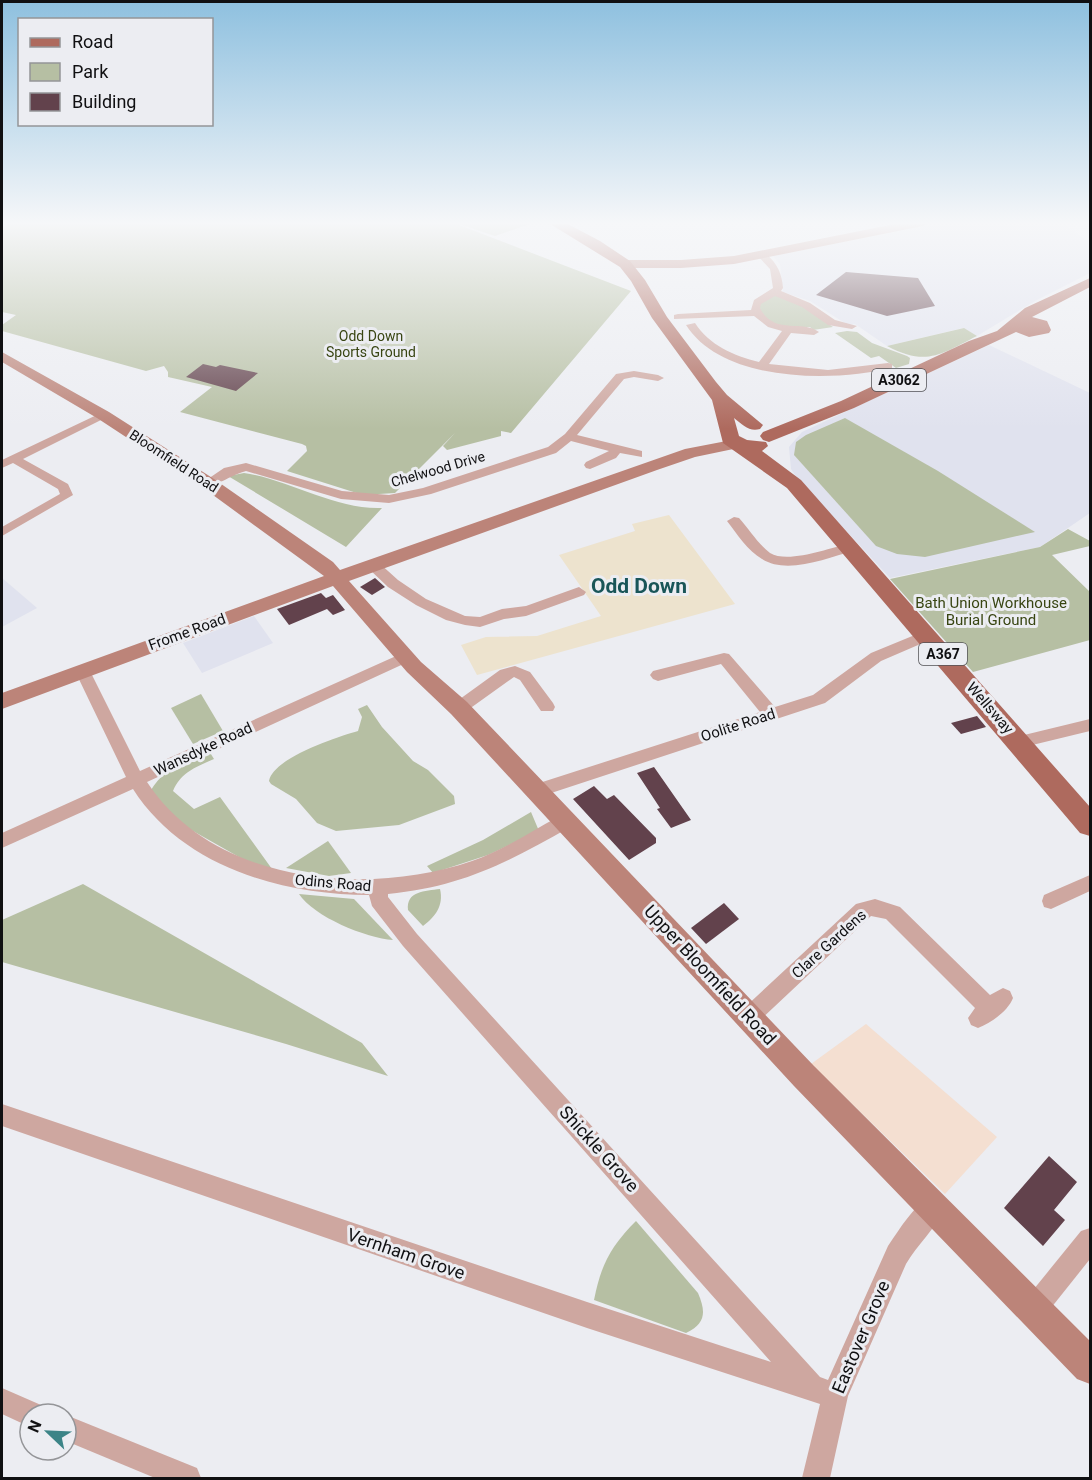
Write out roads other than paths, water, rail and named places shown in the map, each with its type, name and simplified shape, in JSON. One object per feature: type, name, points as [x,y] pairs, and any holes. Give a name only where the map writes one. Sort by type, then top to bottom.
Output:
[{"type":"main road","name":"Wellsway","points":[[642,291],[721,399],[762,432],[794,484],[1090,825]]},
{"type":"main road","name":"A3062","points":[[762,432],[814,418],[857,401],[984,340],[1025,325],[1030,310],[1072,291]]},
{"type":"main road","points":[[1025,325],[1050,302]]},
{"type":"main road","name":"Wellsway","points":[[721,399],[734,438],[794,484]]},
{"type":"main road","points":[[734,438],[761,445],[762,432]]},
{"type":"street","points":[[756,313],[757,302],[775,292],[806,305],[832,323],[852,326]]},
{"type":"street","points":[[678,317],[756,313],[770,324],[788,330],[814,332]]},
{"type":"street","points":[[691,325],[702,339],[712,346],[762,366],[823,374],[863,371],[888,366]]},
{"type":"street","points":[[762,366],[788,330]]},
{"type":"street","name":"Bloomfield Road","points":[[2,356],[104,415],[208,483],[304,550],[338,578]]},
{"type":"street","points":[[876,358],[898,373]]},
{"type":"street","name":"Chelwood Drive","points":[[208,483],[228,471],[246,467],[341,495],[370,499],[399,498],[542,453],[560,445],[620,376],[634,374],[658,378]]},
{"type":"street","points":[[7,461],[104,415]]},
{"type":"street","points":[[569,437],[638,454]]},
{"type":"street","name":"Frome Road","points":[[2,701],[338,578],[734,438]]},
{"type":"street","points":[[590,465],[612,455],[617,449]]},
{"type":"street","points":[[2,532],[67,495],[64,487],[7,461]]},
{"type":"street","points":[[734,521],[766,557],[776,562],[848,548]]},
{"type":"street","points":[[374,566],[385,579],[437,612],[466,622],[483,622],[500,615],[528,610],[579,592]]},
{"type":"street","name":"Upper Bloomfield Road","points":[[338,578],[405,657],[459,708],[812,1084],[1090,1366]]},
{"type":"street","name":"Oolite Road","points":[[536,791],[819,699],[876,657],[927,635]]},
{"type":"street","points":[[658,675],[741,653]]},
{"type":"street","name":"Wansdyke Road","points":[[2,841],[405,657]]},
{"type":"street","points":[[724,658],[771,714]]},
{"type":"street","name":"Odins Road","points":[[83,671],[136,779],[174,827],[192,840],[240,864],[277,877],[313,884],[377,887],[418,883],[476,868],[503,856],[564,822]]},
{"type":"street","points":[[459,708],[505,674],[515,671],[525,676],[547,707]]},
{"type":"street","points":[[1020,742],[1090,725]]},
{"type":"street","points":[[1051,901],[1090,883]]},
{"type":"street","name":"Shickle Grove","points":[[377,887],[379,900],[410,940],[823,1392]]},
{"type":"street","name":"Clare Gardens","points":[[750,1016],[863,910],[871,907],[893,913],[990,1009]]},
{"type":"street","name":"Vernham Grove","points":[[2,1115],[444,1268],[694,1352],[823,1392]]},
{"type":"street","name":"Eastover Grove","points":[[816,1479],[823,1392],[897,1255],[910,1235],[933,1208]]},
{"type":"street","points":[[1034,1309],[1090,1240]]},
{"type":"street","points":[[2,1401],[18,1408]]},
{"type":"street","points":[[78,1433],[187,1479]]},
{"type":"district","name":"Odd Down","points":[[639,586]]},
{"type":"park label","name":"Odd Down Sports Ground","points":[[371,344]]},
{"type":"park label","name":"Bath Union Workhouse Burial Ground","points":[[991,612]]}]
